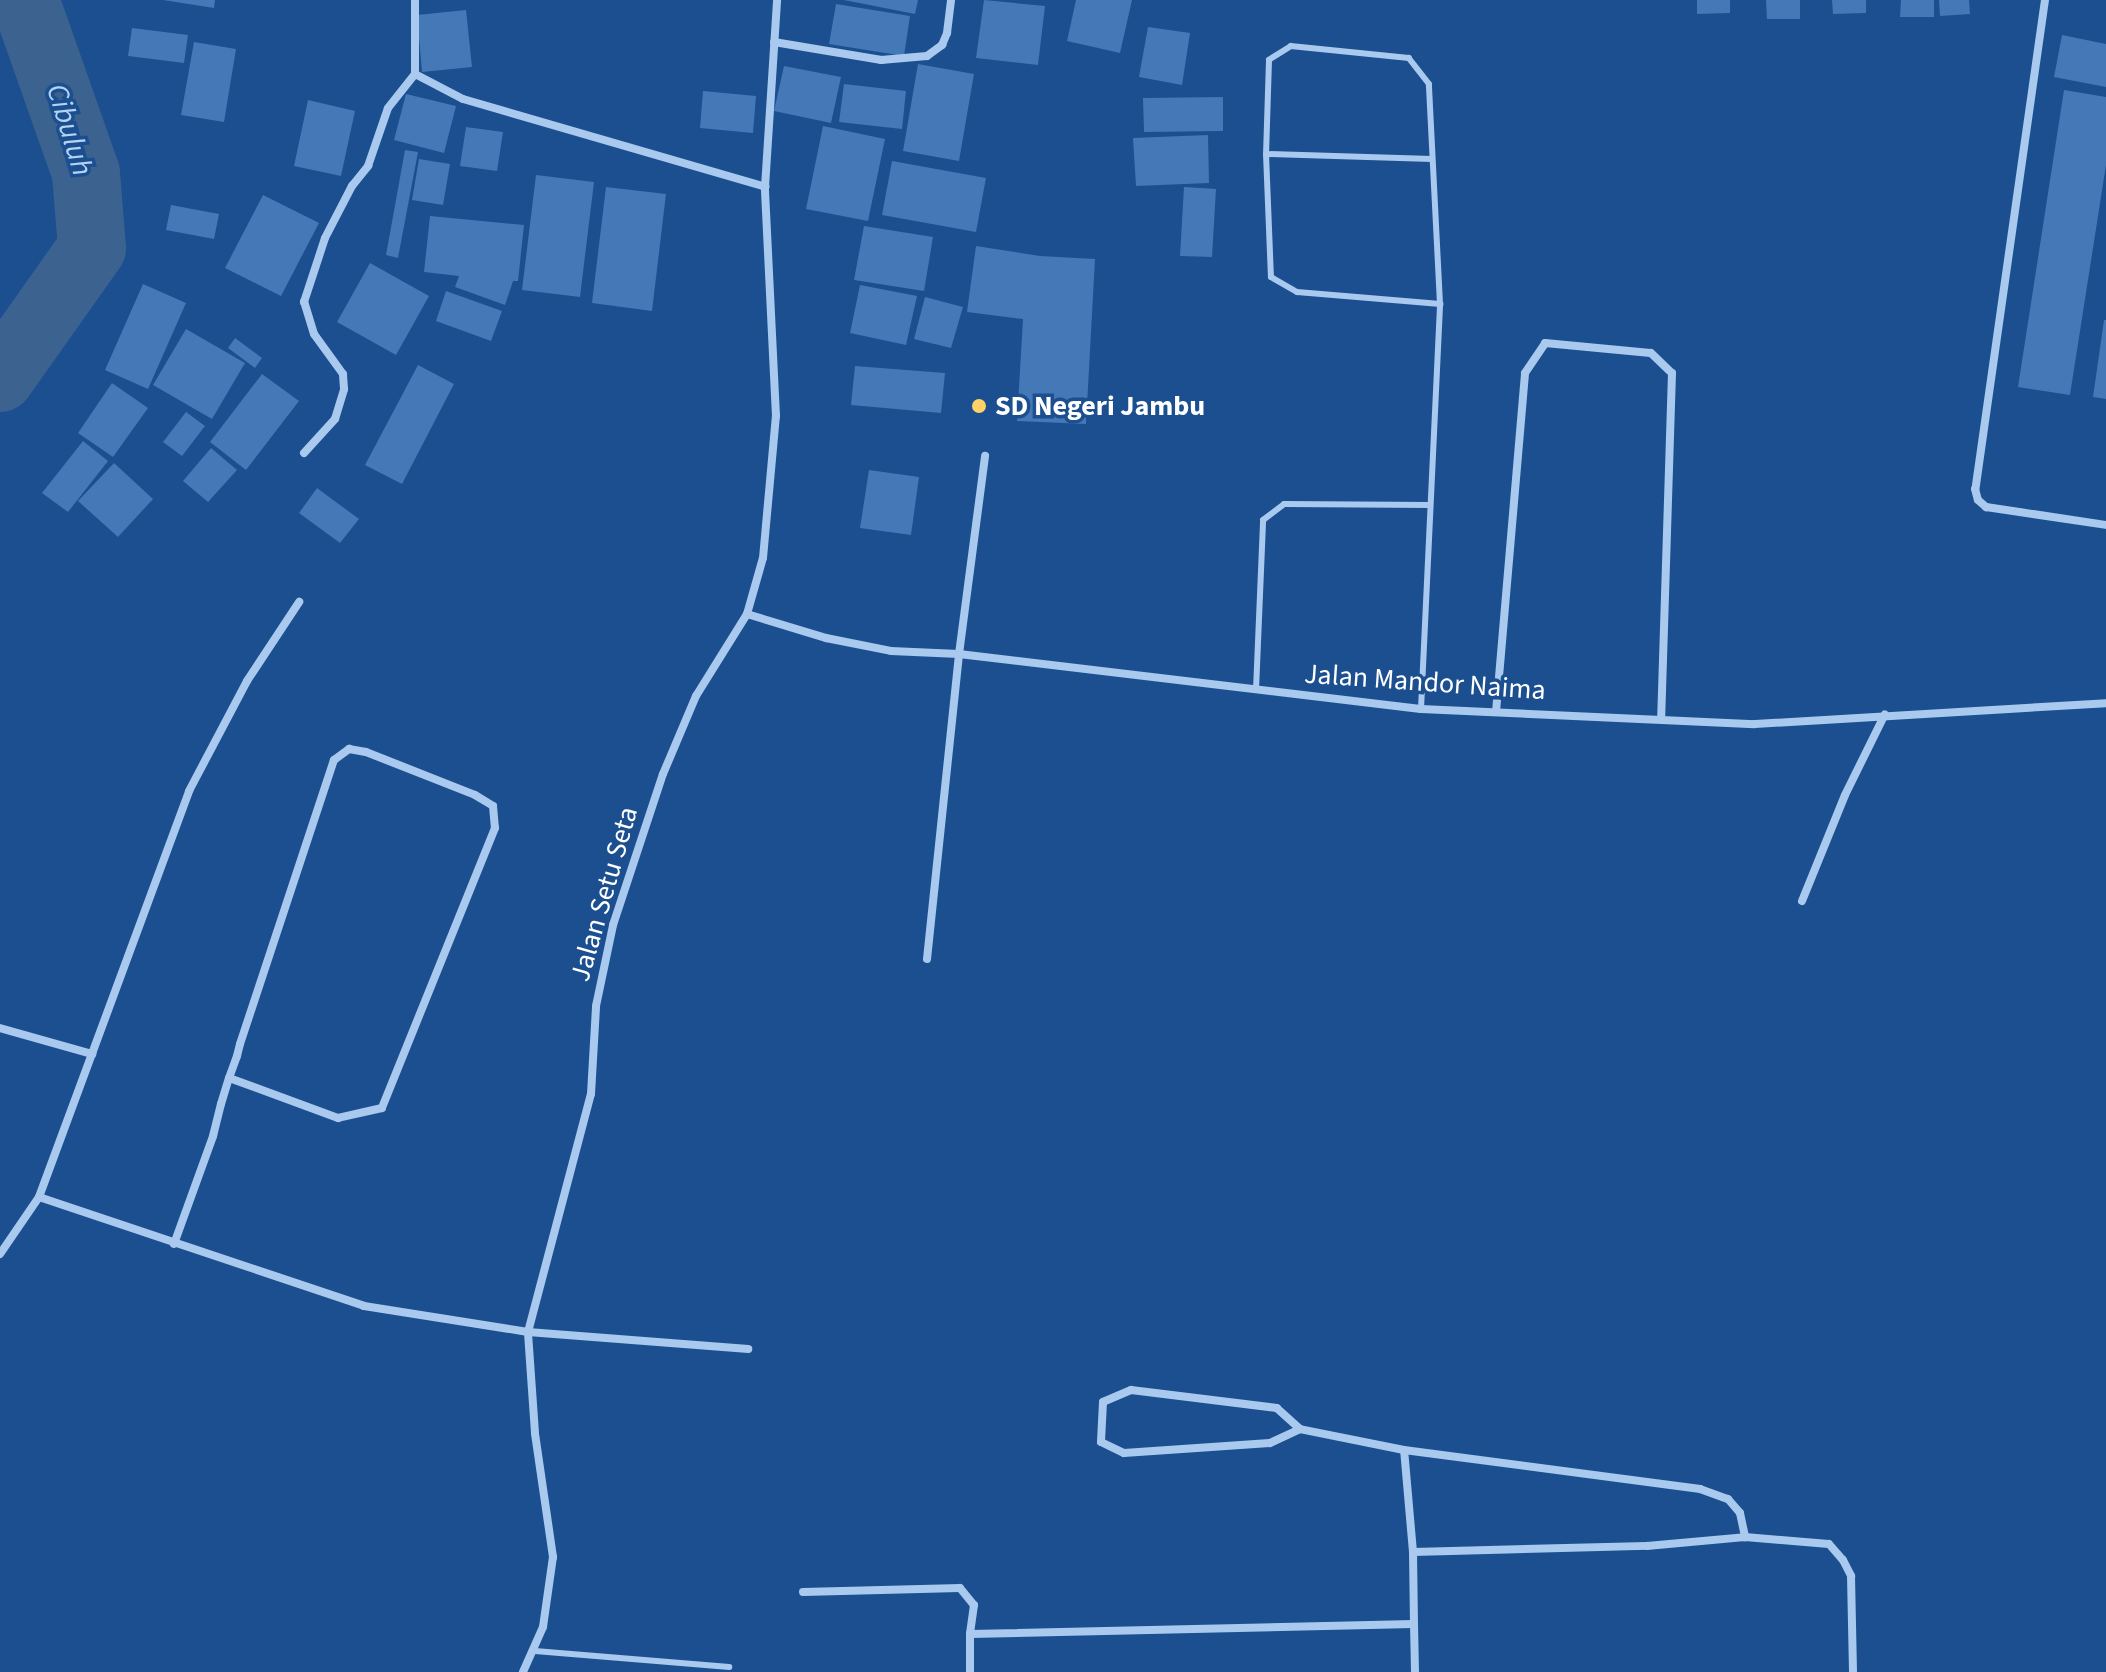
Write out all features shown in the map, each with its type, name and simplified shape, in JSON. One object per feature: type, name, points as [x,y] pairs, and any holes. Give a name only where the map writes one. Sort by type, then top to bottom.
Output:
[{"type":"street","points":[[304,453],[335,419],[344,389],[343,374],[314,334],[304,302],[325,238],[352,186],[368,166],[388,108],[415,74],[415,0]]},
{"type":"street","name":"Jalan Setu Seta","points":[[523,1672],[535,1651],[543,1627],[553,1557],[535,1433],[528,1332],[591,1094],[596,1006],[613,925],[663,774],[696,696],[747,614],[763,558],[776,416],[765,187],[777,0]]},
{"type":"street","points":[[774,42],[881,60],[927,56],[942,45],[951,0]]},
{"type":"street","points":[[2045,0],[1975,489],[1978,500],[1986,507],[2106,525]]},
{"type":"street","points":[[415,74],[463,99],[765,187]]},
{"type":"street","points":[[1496,712],[1525,373],[1545,343],[1651,353],[1672,373],[1661,718]]},
{"type":"street","points":[[927,959],[959,654],[985,456]]},
{"type":"street","points":[[0,1254],[39,1197],[189,791],[247,681],[299,602]]},
{"type":"street","name":"Jalan Mandor Naima","points":[[747,614],[826,638],[891,651],[959,654],[1421,709],[1755,724],[2106,703]]},
{"type":"street","points":[[1802,901],[1845,795],[1885,714]]},
{"type":"street","points":[[174,1244],[213,1136],[229,1078],[334,760],[349,749],[366,752],[475,795],[493,806],[495,828],[382,1108],[338,1118],[229,1078]]},
{"type":"street","points":[[0,1028],[92,1054]]},
{"type":"street","points":[[39,1197],[364,1306],[528,1332],[748,1349]]},
{"type":"street","points":[[1300,1429],[1270,1443],[1124,1453],[1101,1442],[1103,1402],[1131,1390],[1277,1408],[1300,1429],[1404,1450],[1700,1489],[1728,1499],[1740,1513],[1745,1537]]},
{"type":"street","points":[[1404,1450],[1413,1552],[1415,1672]]},
{"type":"street","points":[[1413,1552],[1647,1546],[1745,1537],[1829,1544],[1843,1560],[1851,1576],[1853,1672]]},
{"type":"street","points":[[803,1592],[960,1588],[974,1605],[970,1672]]},
{"type":"street","points":[[970,1634],[1414,1624]]},
{"type":"lane","points":[[1421,709],[1440,304],[1429,84],[1409,58],[1291,46],[1269,60],[1266,154],[1271,277],[1297,292],[1440,304]]},
{"type":"lane","points":[[1266,154],[1432,159]]},
{"type":"lane","points":[[1256,690],[1263,520],[1284,504],[1430,505]]},
{"type":"lane","points":[[535,1651],[729,1667]]},
{"type":"building","points":[[163,0],[215,0],[214,8]]},
{"type":"building","points":[[844,0],[918,0],[915,14]]},
{"type":"building","points":[[984,0],[1045,6],[1038,65],[976,58]]},
{"type":"building","points":[[1076,0],[1132,0],[1120,53],[1067,41]]},
{"type":"building","points":[[1697,0],[1730,0],[1730,13],[1697,14]]},
{"type":"building","points":[[1766,0],[1800,0],[1800,19],[1767,19]]},
{"type":"building","points":[[1832,0],[1866,0],[1866,13],[1833,14]]},
{"type":"building","points":[[1901,0],[1934,0],[1934,17],[1900,17]]},
{"type":"building","points":[[1939,0],[1969,0],[1970,14],[1940,16]]},
{"type":"building","points":[[836,4],[910,16],[904,56],[829,44]]},
{"type":"building","points":[[466,10],[472,67],[422,72],[417,15]]},
{"type":"building","points":[[1148,27],[1190,33],[1182,85],[1139,77]]},
{"type":"building","points":[[132,28],[188,35],[184,63],[128,56]]},
{"type":"building","points":[[2062,35],[2106,44],[2106,87],[2054,77]]},
{"type":"building","points":[[194,42],[236,49],[224,122],[181,115]]},
{"type":"building","points":[[918,64],[974,74],[959,161],[903,151]]},
{"type":"building","points":[[784,66],[841,77],[831,123],[774,111]]},
{"type":"building","points":[[844,84],[906,91],[902,129],[839,122]]},
{"type":"building","points":[[2064,90],[2106,97],[2106,165],[2070,395],[2018,387]]},
{"type":"building","points":[[703,91],[756,96],[753,133],[700,128]]},
{"type":"building","points":[[406,94],[456,106],[444,153],[394,140]]},
{"type":"building","points":[[1223,97],[1223,131],[1144,132],[1143,98]]},
{"type":"building","points":[[308,100],[355,111],[341,176],[294,166]]},
{"type":"building","points":[[823,126],[885,139],[868,221],[806,209]]},
{"type":"building","points":[[466,127],[503,132],[497,171],[460,166]]},
{"type":"building","points":[[1208,135],[1209,183],[1136,186],[1133,138]]},
{"type":"building","points":[[405,150],[418,152],[398,258],[386,255]]},
{"type":"building","points":[[419,159],[450,164],[443,205],[412,200]]},
{"type":"building","points":[[892,161],[986,178],[976,232],[882,215]]},
{"type":"building","points":[[536,175],[594,182],[580,297],[522,290]]},
{"type":"building","points":[[606,187],[666,194],[652,311],[592,303]]},
{"type":"building","points":[[1184,187],[1216,189],[1212,257],[1180,256]]},
{"type":"building","points":[[263,195],[319,223],[281,296],[225,268]]},
{"type":"building","points":[[171,205],[219,214],[214,239],[166,230]]},
{"type":"building","points":[[430,216],[524,225],[518,281],[513,281],[505,305],[455,287],[459,276],[424,272]]},
{"type":"building","points":[[864,226],[933,237],[924,291],[854,280]]},
{"type":"building","points":[[976,246],[1040,256],[1095,259],[1086,424],[1017,421],[1023,319],[967,312]]},
{"type":"building","points":[[370,263],[429,296],[396,355],[337,322]]},
{"type":"building","points":[[143,284],[186,303],[148,389],[105,370]]},
{"type":"building","points":[[860,285],[917,296],[906,345],[850,333]]},
{"type":"building","points":[[446,291],[502,311],[491,341],[436,321]]},
{"type":"building","points":[[925,297],[963,307],[951,348],[914,339]]},
{"type":"building","points":[[2106,320],[2106,399],[2093,397]]},
{"type":"building","points":[[186,329],[245,363],[212,419],[153,385]]},
{"type":"building","points":[[235,338],[262,358],[255,368],[228,348]]},
{"type":"building","points":[[418,365],[454,384],[402,484],[365,465]]},
{"type":"building","points":[[855,366],[945,373],[941,413],[851,405]]},
{"type":"building","points":[[262,374],[299,401],[246,470],[210,442]]},
{"type":"building","points":[[112,383],[148,408],[113,457],[78,433]]},
{"type":"building","points":[[186,412],[205,426],[182,456],[163,442]]},
{"type":"building","points":[[83,441],[108,461],[68,512],[42,493]]},
{"type":"building","points":[[211,448],[237,470],[208,502],[183,481]]},
{"type":"building","points":[[114,463],[153,499],[118,537],[78,501]]},
{"type":"building","points":[[869,470],[919,477],[911,535],[860,528]]},
{"type":"building","points":[[317,488],[359,519],[340,543],[299,513]]},
{"type":"waterway","name":"Cibuluh","points":[[0,378],[92,248],[86,173],[25,0]]},
{"type":"place","name":"SD Negeri Jambu","points":[[979,406]]}]
